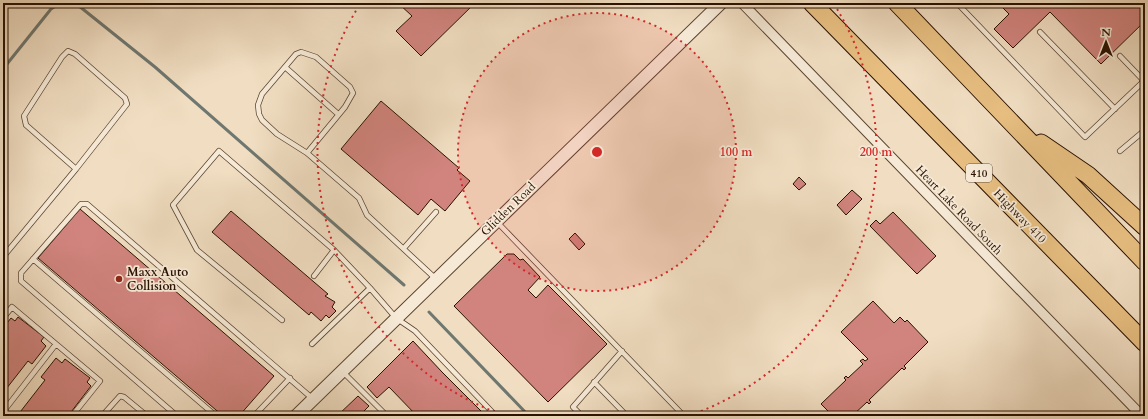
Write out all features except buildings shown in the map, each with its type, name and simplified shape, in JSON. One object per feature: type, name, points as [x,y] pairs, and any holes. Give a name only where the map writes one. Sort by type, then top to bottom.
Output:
[{"type":"highway","name":"Highway 410","points":[[812,3],[1145,343]]},
{"type":"highway","points":[[897,3],[1018,127],[1064,178],[1145,262]]},
{"type":"highway","points":[[1018,127],[1088,175],[1145,227]]},
{"type":"street","name":"Glidden Road","points":[[296,416],[436,278],[721,3]]},
{"type":"street","name":"Heart Lake Road South","points":[[742,3],[1142,416]]},
{"type":"lane","points":[[957,3],[1084,137],[1144,81],[1120,56]]},
{"type":"lane","points":[[1040,32],[1115,109]]},
{"type":"lane","points":[[3,257],[76,169],[127,104],[125,98],[75,54],[68,51],[62,57],[24,116],[26,125],[76,169]]},
{"type":"lane","points":[[307,153],[353,93],[350,88],[316,57],[302,52],[296,54],[262,94],[258,105],[258,114],[262,120],[277,134],[307,153],[360,198],[367,215],[436,278]]},
{"type":"lane","points":[[285,67],[338,114]]},
{"type":"lane","points":[[1120,151],[1145,130]]},
{"type":"lane","points":[[282,320],[198,250],[173,205],[220,151],[334,250],[396,318],[415,331],[496,416]]},
{"type":"lane","points":[[177,416],[21,281],[21,273],[81,204],[87,204],[290,378],[313,400]]},
{"type":"lane","points":[[404,248],[436,212]]},
{"type":"lane","points":[[496,221],[684,416]]},
{"type":"lane","points":[[314,276],[334,250]]},
{"type":"lane","points":[[33,259],[216,416]]},
{"type":"lane","points":[[312,344],[370,288]]},
{"type":"lane","points":[[3,318],[12,307],[100,381],[72,416]]},
{"type":"lane","points":[[3,412],[56,344]]},
{"type":"lane","points":[[582,416],[572,407],[622,351]]},
{"type":"lane","points":[[342,371],[387,416]]},
{"type":"lane","points":[[254,416],[290,378]]},
{"type":"lane","points":[[594,382],[627,416]]},
{"type":"lane","points":[[102,416],[120,396],[124,397],[147,416]]},
{"type":"waterway","points":[[3,69],[51,9],[60,3]]},
{"type":"waterway","points":[[68,3],[79,6],[155,67],[404,285]]},
{"type":"waterway","points":[[429,312],[529,416]]},
{"type":"place","name":"Maxx Auto Collision","points":[[119,279]]}]
